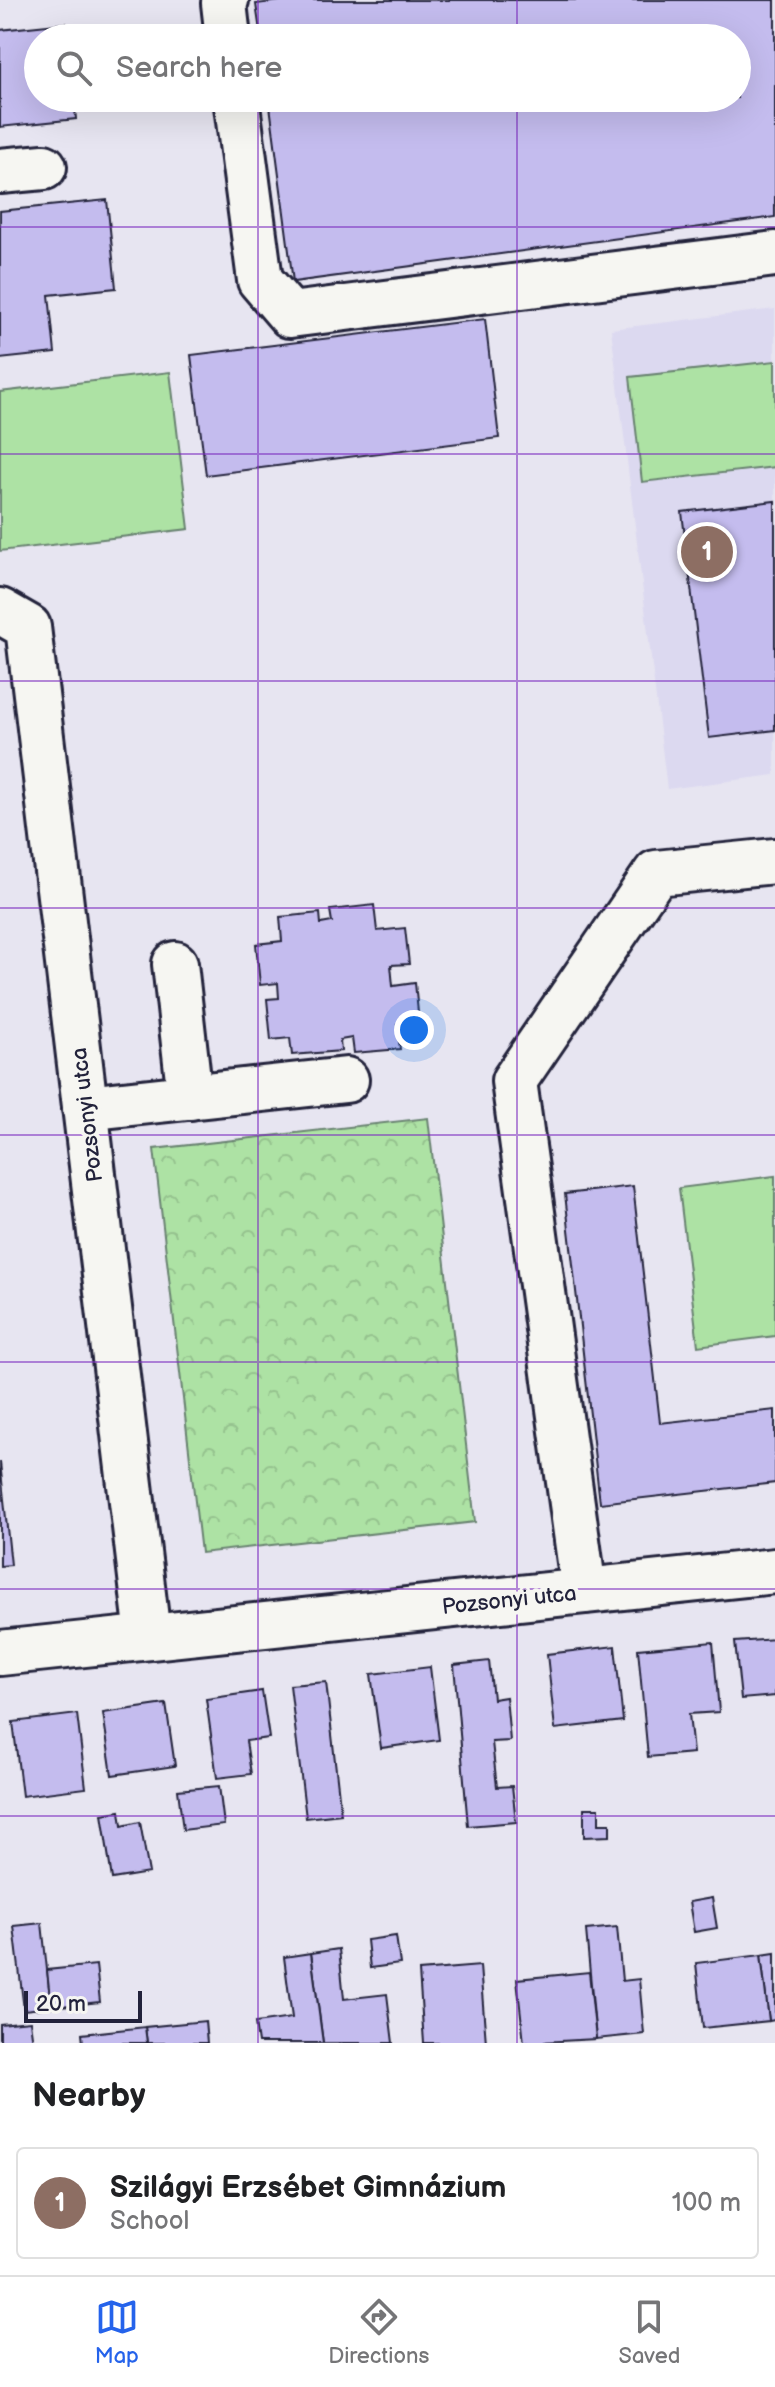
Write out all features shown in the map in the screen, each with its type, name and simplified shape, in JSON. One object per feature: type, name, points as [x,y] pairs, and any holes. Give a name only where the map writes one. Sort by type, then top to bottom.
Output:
[{"type":"street","points":[[226,0],[226,24]]},
{"type":"street","points":[[238,112],[260,280],[290,315],[775,254]]},
{"type":"street","points":[[0,171],[44,167]]},
{"type":"street","name":"Pozsonyi utca","points":[[0,611],[28,627],[148,1636]]},
{"type":"street","points":[[584,1591],[514,1081],[656,873],[775,861]]},
{"type":"street","points":[[175,964],[190,1097]]},
{"type":"street","points":[[85,1108],[346,1080]]},
{"type":"street","name":"Pozsonyi utca","points":[[0,1653],[775,1571]]},
{"type":"shaded area","points":[[775,309],[775,775],[667,789],[611,329]]},
{"type":"green space","points":[[775,361],[775,467],[642,482],[630,377]]},
{"type":"green space","points":[[170,372],[189,529],[0,551],[0,392]]},
{"type":"green space","points":[[428,1118],[475,1522],[201,1553],[154,1149]]},
{"type":"green space","points":[[775,1176],[775,1336],[698,1346],[679,1188]]},
{"type":"building","points":[[288,0],[775,0],[775,217],[293,282],[271,112],[751,112],[751,24],[259,24],[256,4]]},
{"type":"building","points":[[24,27],[24,112],[75,112],[76,119],[0,127],[0,30]]},
{"type":"building","points":[[107,200],[116,288],[49,295],[55,353],[0,359],[0,211]]},
{"type":"building","points":[[485,319],[499,438],[206,475],[191,355]]},
{"type":"building","points":[[775,501],[775,730],[709,738],[682,512]]},
{"type":"building","points":[[374,905],[377,931],[405,928],[409,964],[391,965],[393,986],[415,983],[419,1022],[397,1024],[400,1049],[354,1053],[352,1038],[340,1040],[341,1051],[292,1055],[290,1038],[271,1040],[267,999],[279,998],[278,983],[260,985],[256,944],[282,941],[280,917],[320,913],[321,924],[332,922],[330,910]]},
{"type":"building","points":[[633,1186],[660,1423],[775,1410],[775,1483],[600,1503],[565,1194]]},
{"type":"building","points":[[0,1462],[11,1565],[0,1566]]},
{"type":"building","points":[[775,1639],[775,1696],[741,1699],[735,1642]]},
{"type":"building","points":[[713,1642],[719,1712],[689,1714],[693,1753],[648,1757],[638,1649]]},
{"type":"building","points":[[615,1646],[623,1721],[555,1729],[547,1654]]},
{"type":"building","points":[[489,1661],[493,1699],[506,1697],[510,1741],[492,1742],[497,1787],[512,1786],[516,1822],[468,1826],[454,1665]]},
{"type":"building","points":[[430,1667],[439,1740],[381,1748],[371,1674]]},
{"type":"building","points":[[326,1682],[341,1814],[306,1818],[290,1685]]},
{"type":"building","points":[[262,1691],[269,1738],[246,1741],[251,1774],[217,1778],[206,1699]]},
{"type":"building","points":[[166,1704],[175,1766],[112,1775],[103,1713]]},
{"type":"building","points":[[77,1714],[86,1788],[22,1796],[13,1722]]},
{"type":"building","points":[[219,1786],[224,1825],[183,1830],[178,1790]]},
{"type":"building","points":[[584,1808],[599,1808],[599,1824],[610,1824],[610,1836],[584,1837]]},
{"type":"building","points":[[120,1811],[122,1826],[140,1822],[149,1873],[112,1879],[102,1814]]},
{"type":"building","points":[[712,1898],[717,1928],[694,1932],[689,1902]]},
{"type":"building","points":[[42,1923],[51,2007],[24,2010],[14,1926]]},
{"type":"building","points":[[617,1927],[622,1981],[639,1979],[644,2034],[596,2039],[586,1930]]},
{"type":"building","points":[[396,1936],[400,1964],[370,1968],[367,1940]]},
{"type":"building","points":[[339,1949],[344,1999],[387,1994],[393,2043],[323,2043],[311,1953]]},
{"type":"building","points":[[311,1953],[323,2043],[258,2043],[255,2023],[292,2018],[284,1957]]},
{"type":"building","points":[[775,1953],[775,2020],[769,2021],[761,1955]]},
{"type":"building","points":[[761,1955],[769,2021],[703,2028],[696,1963]]},
{"type":"building","points":[[96,1965],[100,2002],[51,2007],[47,1970]]},
{"type":"building","points":[[480,1966],[486,2043],[424,2043],[419,1971]]},
{"type":"building","points":[[589,1972],[596,2039],[524,2043],[517,1979]]},
{"type":"building","points":[[30,2021],[33,2043],[0,2043],[0,2024]]},
{"type":"building","points":[[205,2021],[207,2043],[147,2043],[145,2027]]},
{"type":"building","points":[[145,2027],[147,2043],[83,2043],[82,2034]]},
{"type":"place","name":"Szilágyi Erzsébet Gimnázium","points":[[707,552]]}]
